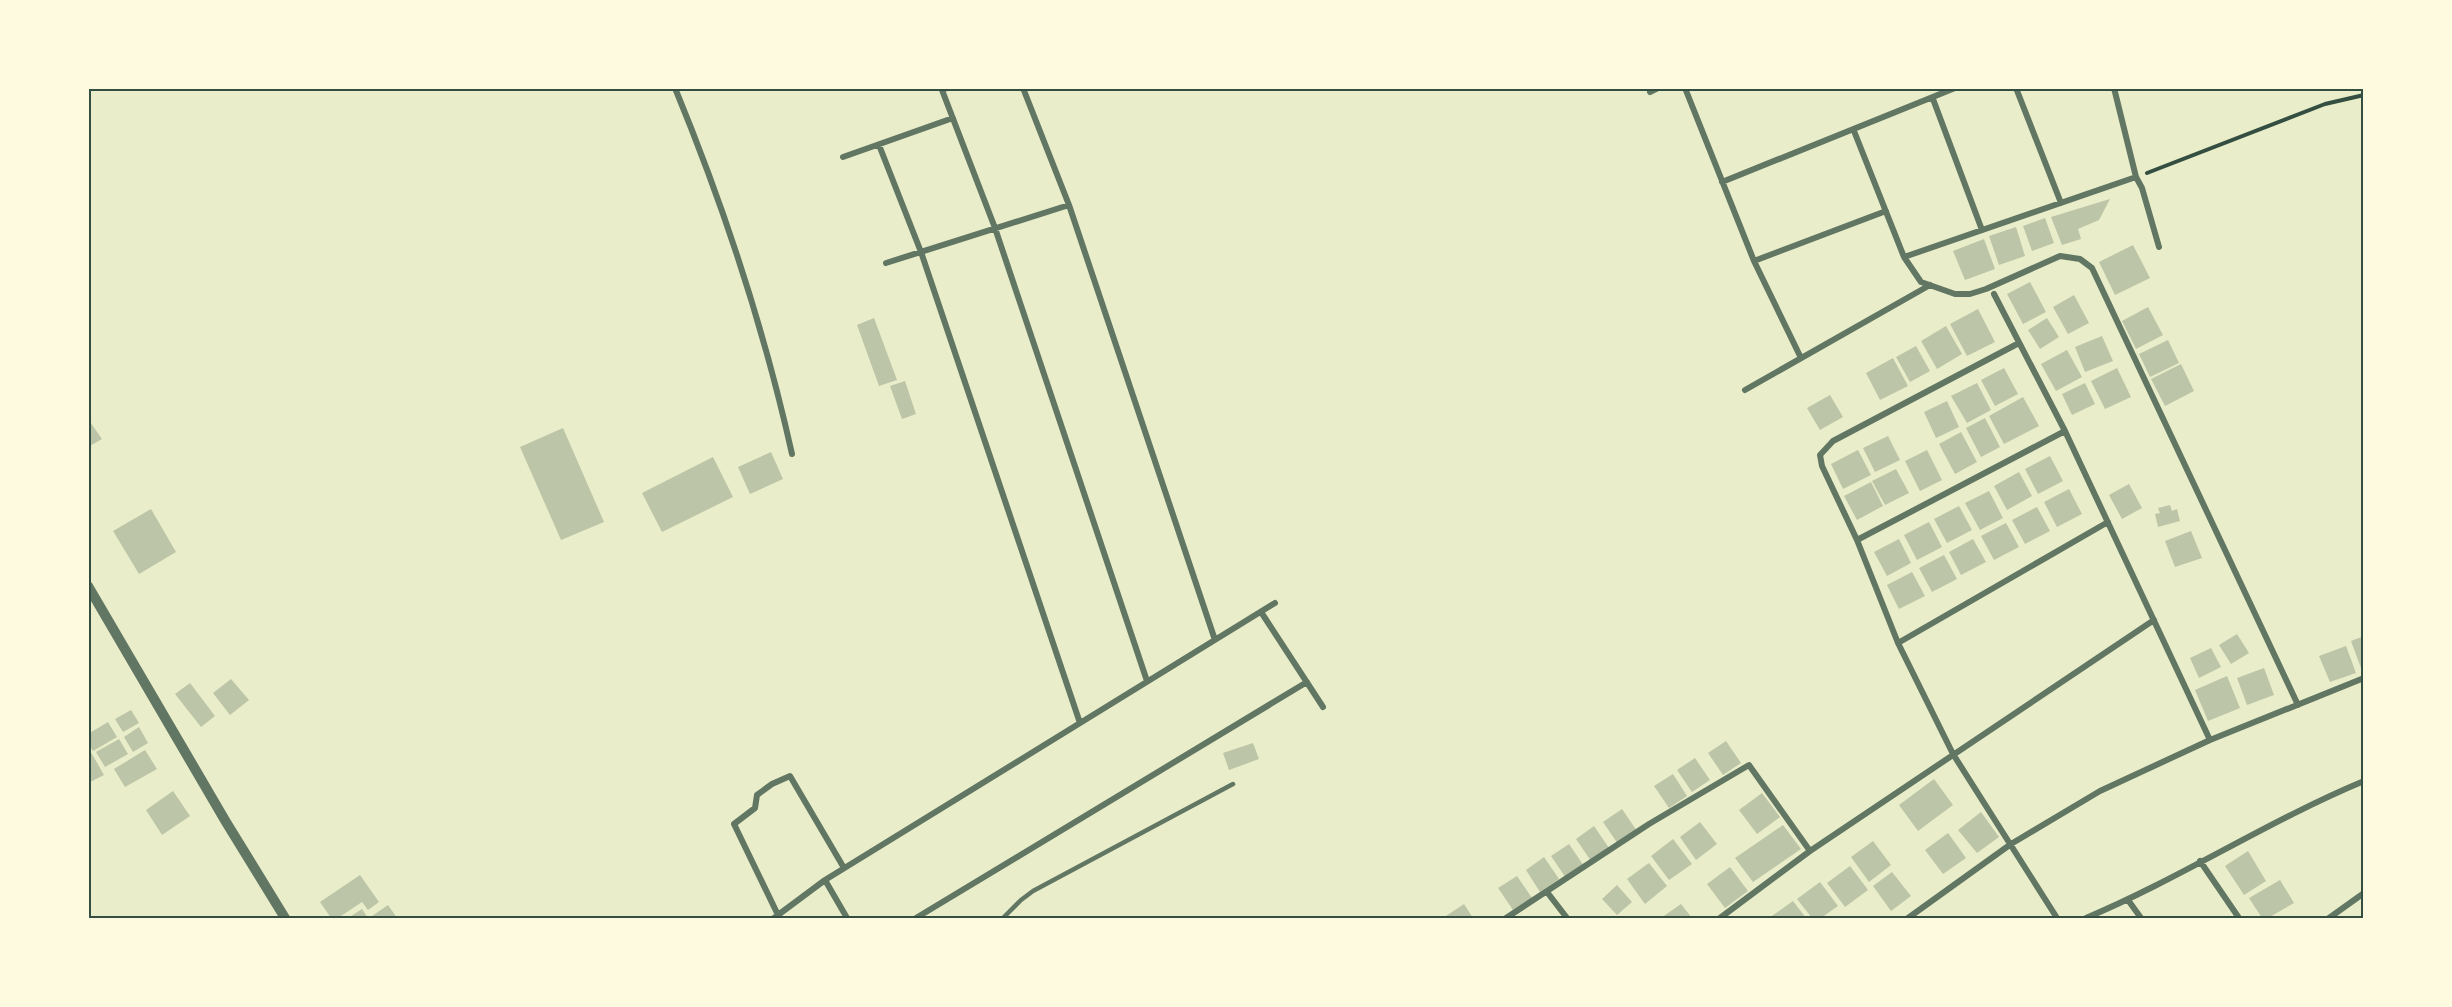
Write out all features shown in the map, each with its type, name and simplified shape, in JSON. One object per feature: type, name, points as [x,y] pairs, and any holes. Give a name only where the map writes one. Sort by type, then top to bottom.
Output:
[{"type":"street","points":[[675,88],[722,208],[753,302],[776,383],[792,454]]},
{"type":"street","points":[[947,88],[942,90],[995,228],[1147,681]]},
{"type":"street","points":[[1023,88],[1069,205],[1215,640]]},
{"type":"street","points":[[1650,92],[1658,88]]},
{"type":"street","points":[[1684,88],[1754,261],[1801,358]]},
{"type":"street","points":[[1722,182],[1854,131],[1955,88]]},
{"type":"street","points":[[2016,88],[2061,203]]},
{"type":"street","points":[[2114,88],[2136,177],[2142,188],[2159,247]]},
{"type":"street","points":[[1933,99],[1983,230]]},
{"type":"street","points":[[843,158],[953,118]]},
{"type":"street","points":[[1854,131],[1904,257],[1914,274],[1922,282],[1955,294],[1970,294],[2060,256],[2080,259],[2092,268],[2298,705]]},
{"type":"street","points":[[879,145],[921,252],[1080,723]]},
{"type":"street","points":[[1904,257],[2136,177]]},
{"type":"street","points":[[886,263],[1069,205]]},
{"type":"street","points":[[1754,261],[1886,211]]},
{"type":"street","points":[[1745,390],[1930,285]]},
{"type":"street","points":[[1994,294],[2065,431],[2210,740]]},
{"type":"street","points":[[2019,343],[1833,441],[1820,455],[1822,466],[1857,540],[1898,643],[1953,754],[2057,918]]},
{"type":"street","points":[[1857,540],[2065,431]]},
{"type":"street","points":[[1898,643],[2108,522]]},
{"type":"street","points":[[88,586],[285,918]]},
{"type":"street","points":[[843,868],[790,776],[772,784],[757,795],[755,808],[734,824],[776,917],[843,868],[1275,603]]},
{"type":"street","points":[[1261,612],[1323,707]]},
{"type":"street","points":[[1720,918],[1810,851],[2154,620]]},
{"type":"street","points":[[1908,918],[2011,844],[2100,791],[2210,740],[2364,678]]},
{"type":"street","points":[[916,918],[1307,682]]},
{"type":"street","points":[[1506,918],[1649,824],[1749,765],[1810,851]]},
{"type":"street","points":[[2086,918],[2128,900],[2200,861],[2364,781]]},
{"type":"street","points":[[2200,861],[2239,918]]},
{"type":"street","points":[[825,880],[847,918]]},
{"type":"street","points":[[1547,892],[1567,918]]},
{"type":"street","points":[[2329,918],[2364,893]]},
{"type":"street","points":[[2128,900],[2141,918]]},
{"type":"lane","points":[[1003,918],[1033,891],[1233,784]]},
{"type":"path","points":[[2136,177],[2325,104],[2364,95]]},
{"type":"building","points":[[2110,199],[2099,220],[2078,229],[2081,239],[2062,245],[2051,217]]},
{"type":"building","points":[[2045,218],[2054,243],[2032,251],[2023,226]]},
{"type":"building","points":[[2016,227],[2025,256],[1999,265],[1989,236]]},
{"type":"building","points":[[1984,239],[1995,269],[1965,280],[1953,251]]},
{"type":"building","points":[[2133,245],[2150,278],[2115,295],[2099,262]]},
{"type":"building","points":[[2030,282],[2046,312],[2023,324],[2007,294]]},
{"type":"building","points":[[2074,295],[2089,323],[2068,334],[2053,307]]},
{"type":"building","points":[[2148,307],[2163,335],[2136,349],[2122,321]]},
{"type":"building","points":[[1978,309],[1995,342],[1967,356],[1950,324]]},
{"type":"building","points":[[874,318],[897,380],[879,386],[857,325]]},
{"type":"building","points":[[2047,318],[2059,337],[2040,349],[2028,330]]},
{"type":"building","points":[[1946,326],[1962,354],[1937,369],[1921,341]]},
{"type":"building","points":[[2102,336],[2113,361],[2085,372],[2075,347]]},
{"type":"building","points":[[2168,340],[2179,363],[2150,377],[2139,354]]},
{"type":"building","points":[[1916,346],[1930,371],[1910,382],[1896,357]]},
{"type":"building","points":[[2067,350],[2082,377],[2056,391],[2041,364]]},
{"type":"building","points":[[1893,358],[1908,386],[1880,400],[1866,373]]},
{"type":"building","points":[[2181,364],[2194,391],[2165,406],[2151,379]]},
{"type":"building","points":[[2004,368],[2018,394],[1995,406],[1981,380]]},
{"type":"building","points":[[2117,368],[2131,397],[2105,409],[2091,381]]},
{"type":"building","points":[[905,381],[916,414],[902,419],[890,386]]},
{"type":"building","points":[[1977,383],[1991,410],[1967,423],[1951,396]]},
{"type":"building","points":[[2085,383],[2095,404],[2072,415],[2062,394]]},
{"type":"building","points":[[1830,395],[1843,417],[1820,430],[1807,408]]},
{"type":"building","points":[[2023,397],[2039,426],[2004,444],[1989,416]]},
{"type":"building","points":[[1947,401],[1959,427],[1936,438],[1924,412]]},
{"type":"building","points":[[1985,418],[2000,447],[1981,457],[1966,428]]},
{"type":"building","points":[[88,419],[102,439],[88,447]]},
{"type":"building","points":[[563,428],[604,522],[561,540],[520,447]]},
{"type":"building","points":[[1961,432],[1977,462],[1955,474],[1939,444]]},
{"type":"building","points":[[1888,436],[1900,460],[1875,472],[1863,448]]},
{"type":"building","points":[[1858,450],[1871,475],[1843,489],[1831,464]]},
{"type":"building","points":[[1927,450],[1942,480],[1920,491],[1905,461]]},
{"type":"building","points":[[771,452],[783,479],[750,494],[738,467]]},
{"type":"building","points":[[2050,456],[2063,481],[2038,494],[2025,469]]},
{"type":"building","points":[[713,457],[733,497],[662,532],[642,493]]},
{"type":"building","points":[[1896,469],[1909,493],[1885,505],[1872,481]]},
{"type":"building","points":[[2019,472],[2032,496],[2007,510],[1994,486]]},
{"type":"building","points":[[1871,482],[1883,506],[1857,520],[1844,496]]},
{"type":"building","points":[[2129,484],[2142,508],[2122,519],[2109,495]]},
{"type":"building","points":[[2069,489],[2082,514],[2057,527],[2044,502]]},
{"type":"building","points":[[1989,491],[2003,518],[1980,530],[1965,503]]},
{"type":"building","points":[[2170,505],[2172,511],[2177,509],[2180,521],[2158,527],[2155,514],[2160,513],[2158,508]]},
{"type":"building","points":[[1959,506],[1972,530],[1947,543],[1934,519]]},
{"type":"building","points":[[2037,507],[2050,531],[2025,544],[2012,520]]},
{"type":"building","points":[[151,509],[176,552],[139,574],[113,531]]},
{"type":"building","points":[[1929,522],[1942,547],[1917,560],[1904,535]]},
{"type":"building","points":[[2006,523],[2019,547],[1994,560],[1981,536]]},
{"type":"building","points":[[2191,531],[2202,558],[2175,567],[2165,541]]},
{"type":"building","points":[[1899,539],[1911,563],[1887,576],[1874,552]]},
{"type":"building","points":[[1973,539],[1986,562],[1961,575],[1949,552]]},
{"type":"building","points":[[1944,555],[1957,579],[1932,592],[1919,568]]},
{"type":"building","points":[[1912,572],[1925,596],[1899,609],[1887,585]]},
{"type":"building","points":[[2237,634],[2249,653],[2231,664],[2219,645]]},
{"type":"building","points":[[2364,636],[2364,667],[2361,668],[2351,641]]},
{"type":"building","points":[[2346,646],[2356,673],[2330,682],[2319,656]]},
{"type":"building","points":[[2211,648],[2221,667],[2199,678],[2190,658]]},
{"type":"building","points":[[2264,668],[2274,695],[2247,705],[2237,678]]},
{"type":"building","points":[[2227,676],[2240,708],[2208,721],[2195,690]]},
{"type":"building","points":[[231,679],[249,700],[230,715],[213,693]]},
{"type":"building","points":[[190,683],[215,716],[201,727],[175,694]]},
{"type":"building","points":[[131,710],[139,723],[123,732],[115,719]]},
{"type":"building","points":[[108,722],[117,737],[93,751],[88,743],[88,734]]},
{"type":"building","points":[[139,727],[148,743],[133,752],[124,737]]},
{"type":"building","points":[[119,739],[128,754],[105,767],[96,752]]},
{"type":"building","points":[[1726,741],[1741,763],[1723,775],[1708,753]]},
{"type":"building","points":[[1253,743],[1259,759],[1229,770],[1223,753]]},
{"type":"building","points":[[88,747],[104,775],[88,783]]},
{"type":"building","points":[[145,750],[157,769],[125,787],[114,769]]},
{"type":"building","points":[[1695,758],[1710,780],[1692,792],[1677,770]]},
{"type":"building","points":[[1673,774],[1687,796],[1669,808],[1654,786]]},
{"type":"building","points":[[1934,779],[1953,805],[1918,831],[1899,805]]},
{"type":"building","points":[[173,791],[190,816],[162,835],[146,810]]},
{"type":"building","points":[[1762,793],[1780,817],[1757,834],[1739,810]]},
{"type":"building","points":[[1622,809],[1637,831],[1618,844],[1603,822]]},
{"type":"building","points":[[1981,812],[1999,837],[1977,853],[1958,830]]},
{"type":"building","points":[[1700,822],[1717,844],[1696,860],[1680,837]]},
{"type":"building","points":[[1783,825],[1801,849],[1753,882],[1735,858]]},
{"type":"building","points":[[1594,826],[1609,848],[1591,861],[1576,839]]},
{"type":"building","points":[[1948,833],[1966,858],[1943,874],[1925,850]]},
{"type":"building","points":[[1673,839],[1692,864],[1669,880],[1651,856]]},
{"type":"building","points":[[1873,841],[1891,865],[1869,882],[1851,857]]},
{"type":"building","points":[[1569,844],[1584,866],[1566,878],[1551,856]]},
{"type":"building","points":[[2248,851],[2266,881],[2244,895],[2225,866]]},
{"type":"building","points":[[1544,857],[1559,879],[1540,892],[1526,870]]},
{"type":"building","points":[[1649,863],[1667,886],[1645,904],[1627,879]]},
{"type":"building","points":[[1850,866],[1868,890],[1845,907],[1827,883]]},
{"type":"building","points":[[1730,867],[1748,891],[1725,908],[1707,884]]},
{"type":"building","points":[[1892,872],[1911,896],[1891,911],[1873,886]]},
{"type":"building","points":[[360,875],[379,902],[368,910],[362,902],[338,918],[331,918],[320,902]]},
{"type":"building","points":[[1517,876],[1532,898],[1513,910],[1498,888]]},
{"type":"building","points":[[2280,880],[2294,903],[2268,918],[2262,918],[2249,898]]},
{"type":"building","points":[[1820,882],[1838,906],[1821,918],[1812,918],[1797,899]]},
{"type":"building","points":[[1617,885],[1632,902],[1617,915],[1602,899]]},
{"type":"building","points":[[1793,901],[1806,918],[1769,918]]},
{"type":"building","points":[[1464,904],[1473,918],[1443,918]]},
{"type":"building","points":[[1681,904],[1692,918],[1661,918]]},
{"type":"building","points":[[388,905],[397,918],[374,918],[372,916]]},
{"type":"building","points":[[362,909],[368,918],[348,918]]}]
